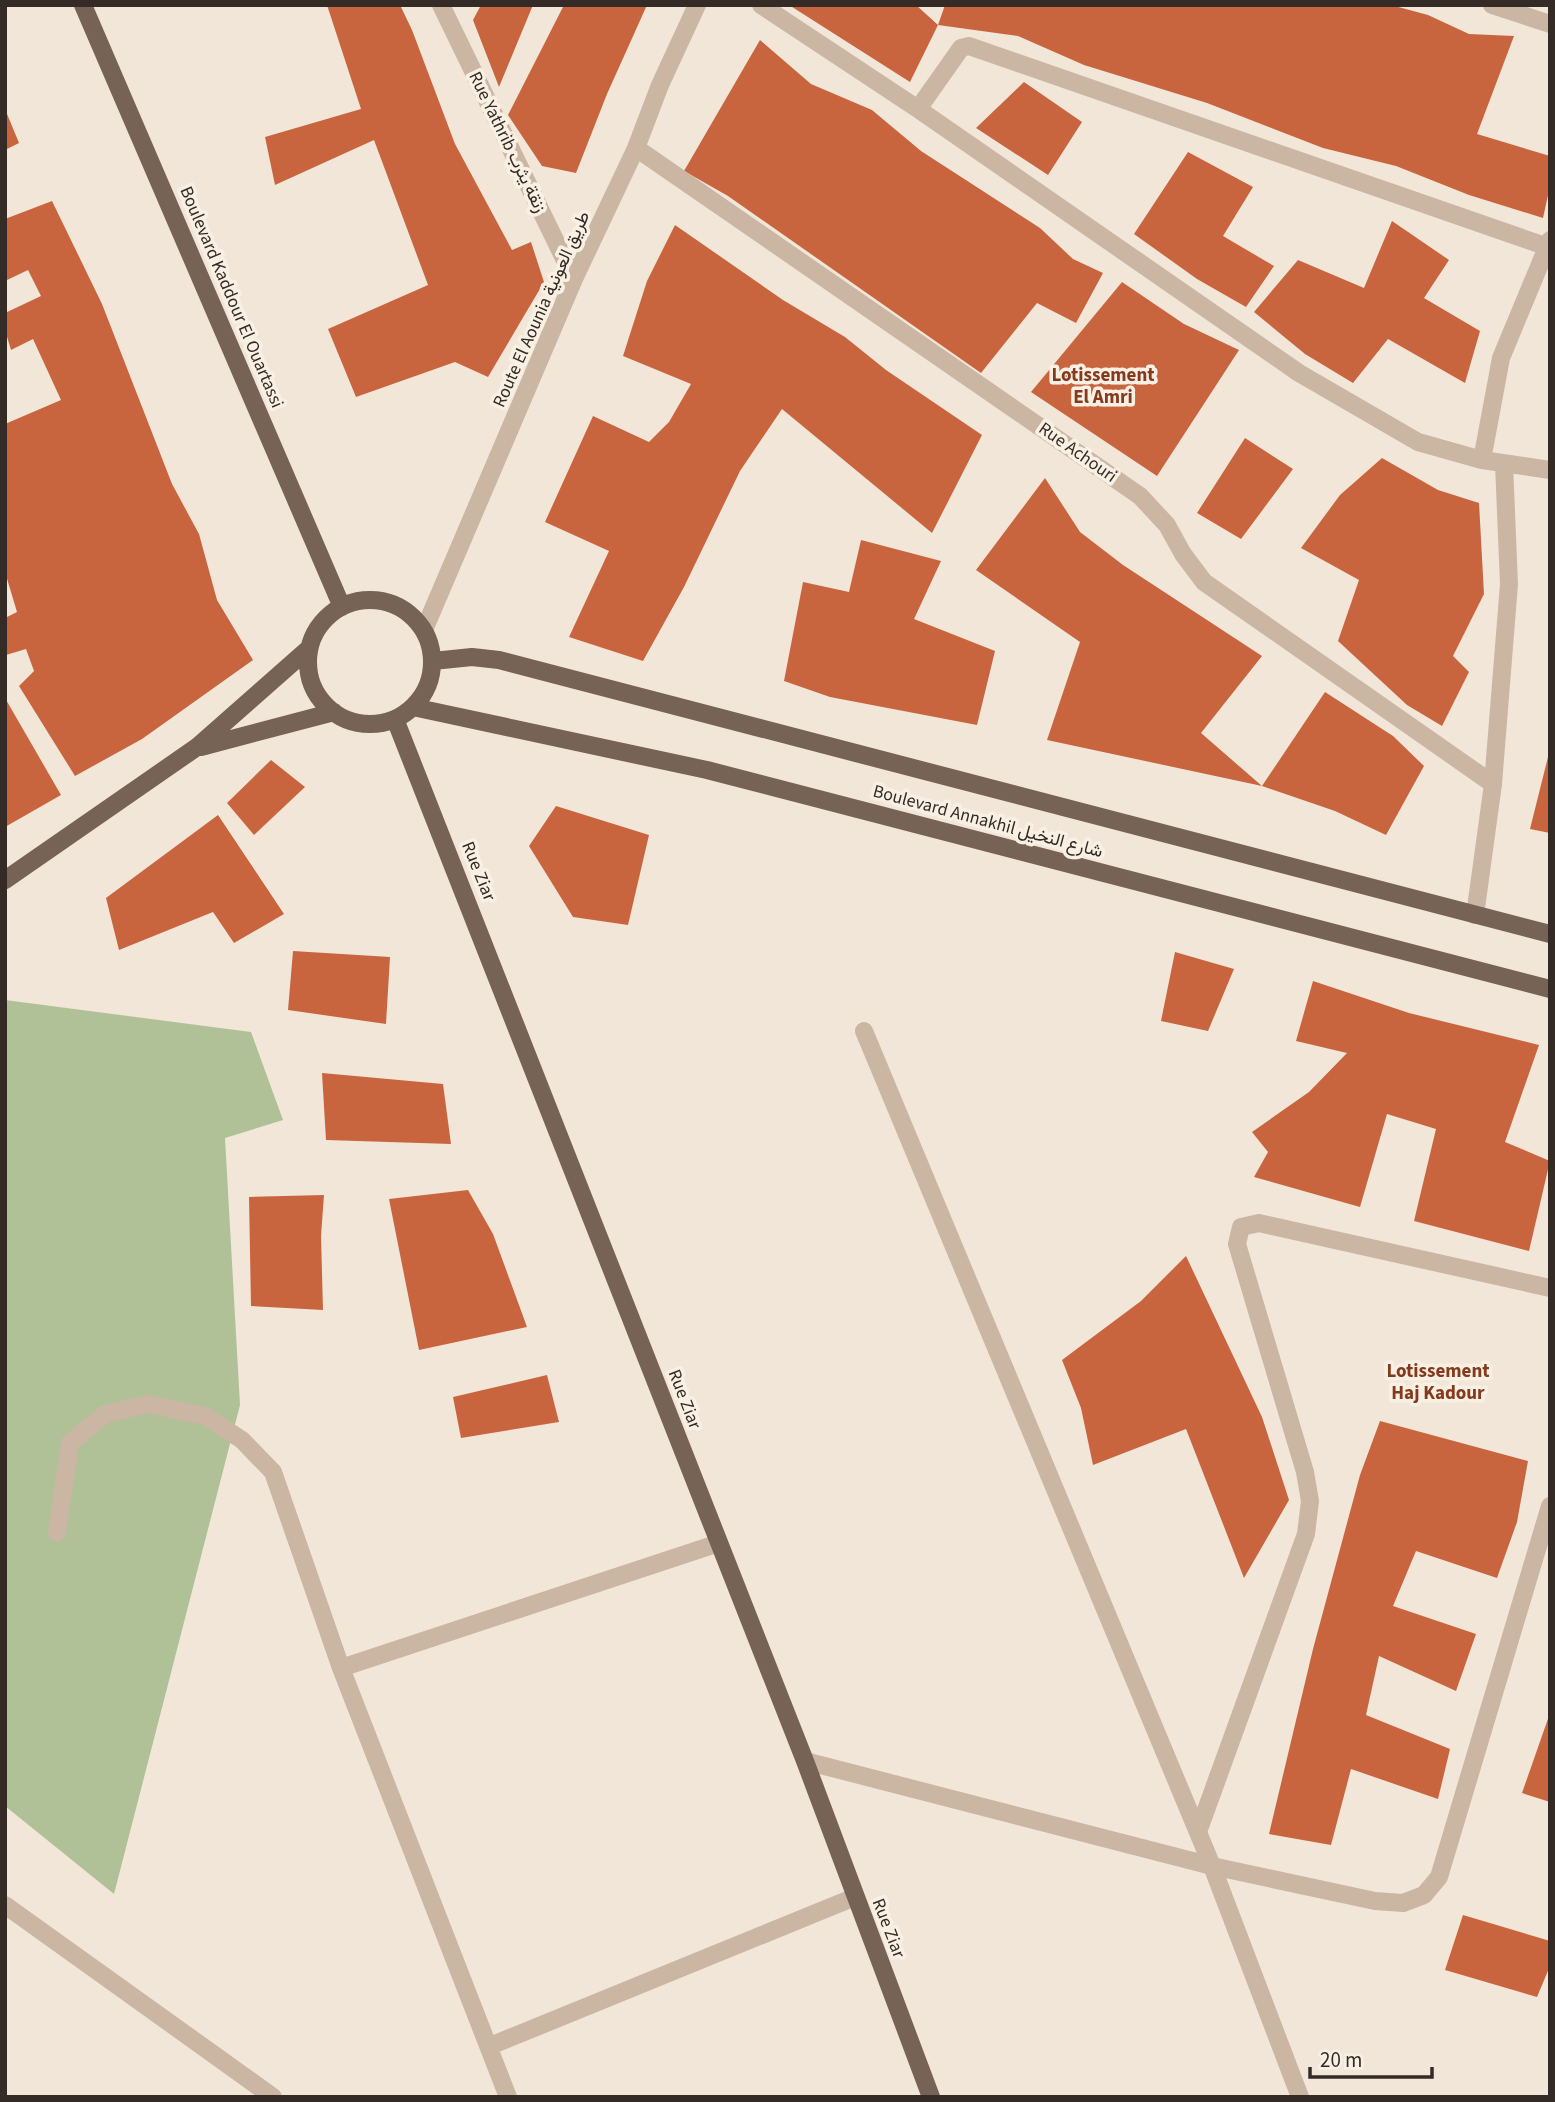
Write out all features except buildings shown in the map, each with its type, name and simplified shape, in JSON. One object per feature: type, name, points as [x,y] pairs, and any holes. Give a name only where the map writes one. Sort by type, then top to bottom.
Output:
[{"type":"main road","name":"Boulevard Kaddour El Ouartassi","points":[[83,5],[342,607]]},
{"type":"main road","points":[[5,880],[197,747],[307,650],[325,619],[342,607],[356,601],[388,602],[402,608],[424,630],[433,661],[427,686],[413,707],[395,719],[374,724],[353,721],[334,712],[319,697],[310,678],[307,650]]},
{"type":"main road","name":"Boulevard Annakhil شارع النخيل","points":[[433,661],[472,657],[499,660],[1550,934]]},
{"type":"main road","name":"Boulevard Annakhil شارع النخيل","points":[[413,707],[721,774],[1550,989]]},
{"type":"main road","points":[[197,747],[334,712]]},
{"type":"main road","name":"Rue Ziar","points":[[395,719],[806,1761],[931,2097]]},
{"type":"street","name":"Rue Yathrib زنقة يثرب","points":[[441,5],[574,279]]},
{"type":"street","name":"Route El Aounia طريق العونية","points":[[424,630],[574,279],[636,148],[660,85],[697,5]]},
{"type":"street","points":[[761,5],[918,109],[1299,373],[1418,442],[1482,460],[1550,470]]},
{"type":"street","points":[[1492,5],[1550,24]]},
{"type":"street","points":[[918,109],[961,48],[969,46],[1549,244],[1532,278],[1501,358],[1482,460]]},
{"type":"street","name":"Rue Achouri","points":[[636,148],[1140,496],[1167,525],[1183,554],[1204,582],[1493,784]]},
{"type":"street","points":[[1475,915],[1493,784],[1509,584],[1504,464]]},
{"type":"street","points":[[864,1031],[1212,1866],[1300,2097]]},
{"type":"street","points":[[1198,1832],[1306,1534],[1310,1501],[1304,1472],[1237,1244],[1241,1227],[1259,1223],[1550,1288]]},
{"type":"street","points":[[57,1532],[70,1443],[106,1414],[147,1404],[205,1416],[242,1440],[273,1472],[341,1668],[508,2097]]},
{"type":"street","points":[[806,1761],[1212,1866],[1375,1901],[1404,1903],[1424,1895],[1439,1877],[1550,1506]]},
{"type":"street","points":[[341,1668],[719,1543]]},
{"type":"street","points":[[489,2046],[855,1897]]},
{"type":"street","points":[[5,1905],[273,2097]]},
{"type":"green space","points":[[5,1000],[251,1032],[283,1120],[225,1138],[240,1405],[114,1894],[5,1806]]},
{"type":"district","name":"Lotissement El Amri","points":[[1103,385]]},
{"type":"district","name":"Lotissement Haj Kadour","points":[[1438,1381]]}]
